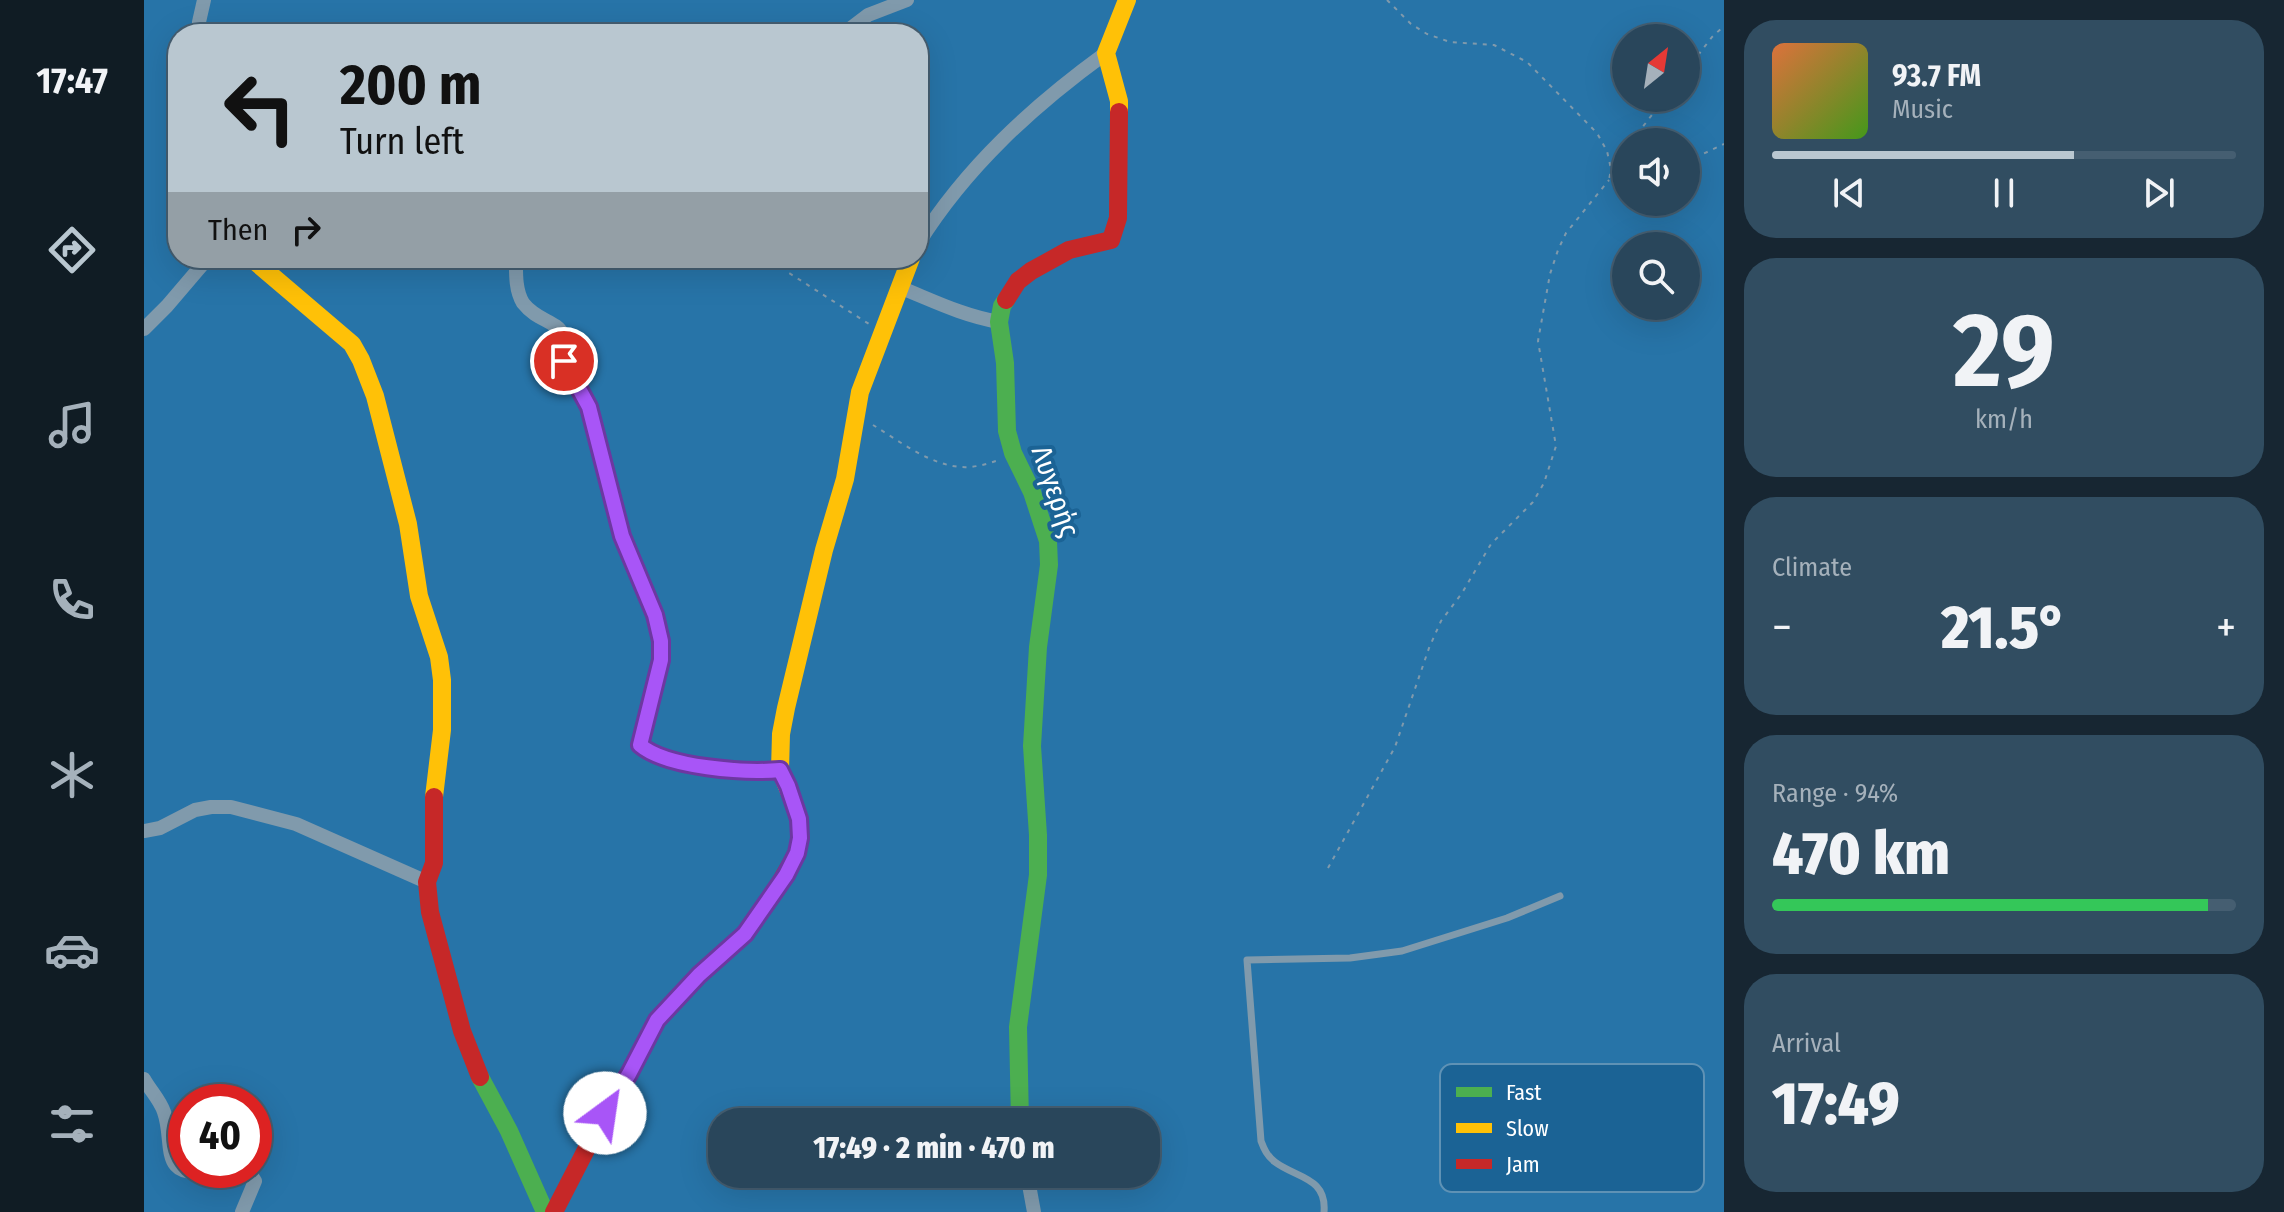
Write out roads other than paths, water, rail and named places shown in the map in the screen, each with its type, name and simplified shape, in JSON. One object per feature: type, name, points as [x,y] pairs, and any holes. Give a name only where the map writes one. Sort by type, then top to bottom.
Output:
[{"type":"street","points":[[199,24],[204,0]]},
{"type":"street","points":[[856,24],[868,15],[907,0]]},
{"type":"street","points":[[928,229],[952,194],[996,146],[1040,105],[1106,53],[1127,0]]},
{"type":"street","points":[[899,287],[959,313],[999,322],[1006,297],[1031,271],[1069,250],[1111,240],[1118,218],[1120,125],[1119,101],[1106,53]]},
{"type":"street","points":[[144,329],[199,268]]},
{"type":"street","points":[[263,268],[352,344],[375,396],[408,524],[419,596],[439,657],[442,680],[442,730],[433,804],[434,863],[427,882],[434,933],[476,1070],[509,1131],[545,1212]]},
{"type":"street","points":[[516,268],[517,290],[522,301],[561,332],[566,349],[562,367],[589,407],[622,536],[650,599],[658,627],[661,660],[640,745],[653,754],[680,762],[752,772],[780,770]]},
{"type":"street","points":[[554,1212],[657,1020],[699,975],[745,934],[786,875],[797,853],[799,829],[794,803],[780,770],[781,734],[824,550],[845,479],[860,392],[907,268]]},
{"type":"street","name":"Λυγερής","points":[[999,322],[1005,363],[1007,431],[1048,541],[1049,565],[1038,647],[1032,746],[1038,875],[1018,1027],[1020,1108]]},
{"type":"street","points":[[144,831],[160,828],[195,810],[231,807],[296,824],[427,882]]},
{"type":"street","points":[[144,1079],[166,1115],[168,1140]]},
{"type":"street","points":[[242,1212],[252,1188]]},
{"type":"street","points":[[1030,1188],[1034,1212]]},
{"type":"lane","points":[[1324,1212],[1325,1200],[1315,1185],[1275,1162],[1261,1141],[1247,960],[1350,958],[1402,951],[1507,918],[1560,896]]}]
